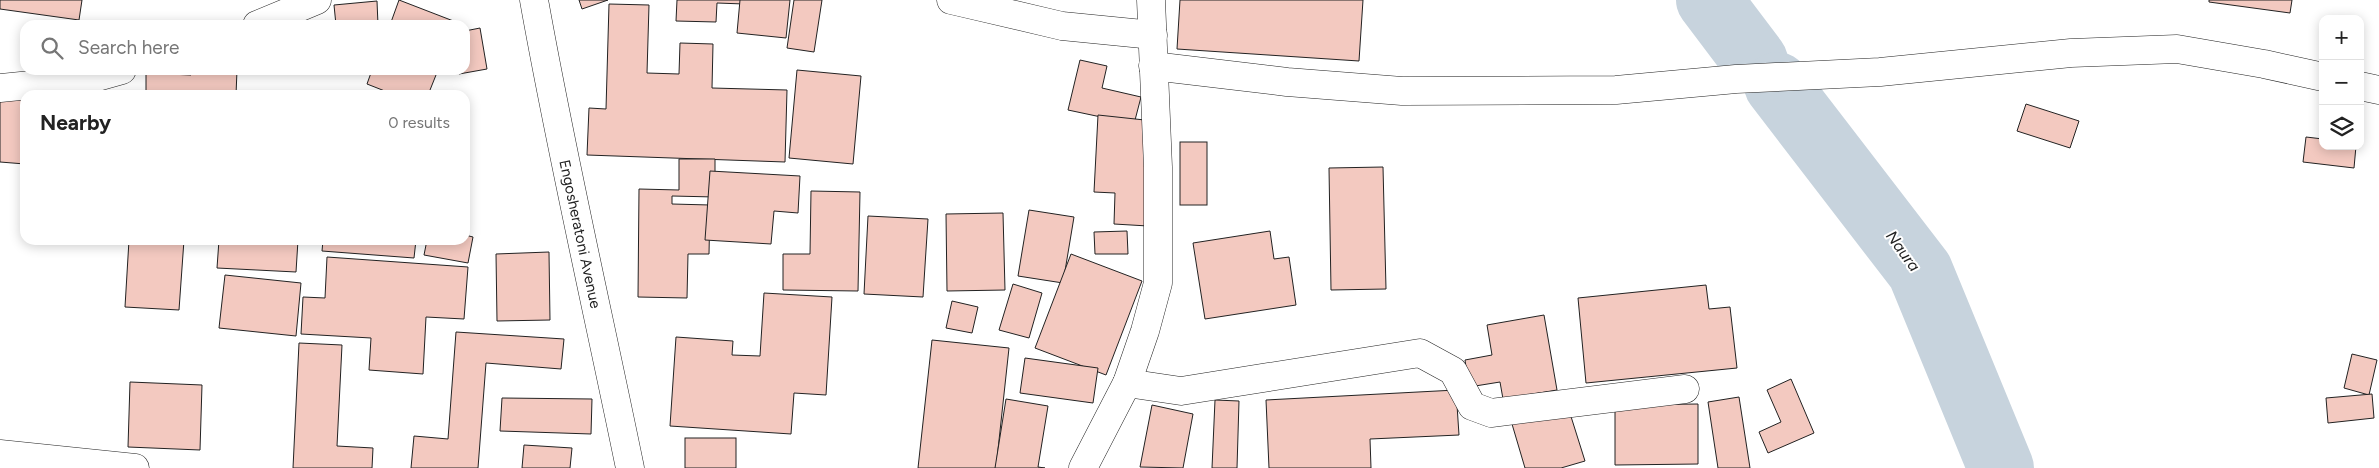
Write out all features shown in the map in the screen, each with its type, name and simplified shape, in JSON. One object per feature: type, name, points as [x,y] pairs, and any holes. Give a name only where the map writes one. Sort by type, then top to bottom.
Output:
[{"type":"street","points":[[269,20],[317,0]]},
{"type":"street","name":"Engosheratoni Avenue","points":[[534,0],[560,142],[630,468]]},
{"type":"street","points":[[951,0],[1062,26],[1153,35]]},
{"type":"street","points":[[1083,468],[1127,383],[1145,331],[1158,284],[1158,167],[1151,0]]},
{"type":"street","points":[[1154,66],[1287,82],[1402,91],[1616,90],[1736,80],[1880,72],[2071,53],[2178,49],[2264,64],[2319,76]]},
{"type":"street","points":[[0,88],[90,79],[104,75]]},
{"type":"street","points":[[2364,87],[2379,90]]},
{"type":"street","points":[[1127,383],[1181,391],[1420,353],[1453,371],[1472,406],[1491,413],[1686,389]]},
{"type":"street","points":[[0,454],[134,468]]},
{"type":"building","points":[[0,0],[82,0],[79,20],[0,9]]},
{"type":"building","points":[[399,0],[451,20],[392,20]]},
{"type":"building","points":[[579,0],[608,0],[582,9]]},
{"type":"building","points":[[677,0],[744,0],[744,4],[717,3],[716,22],[676,21]]},
{"type":"building","points":[[740,0],[790,0],[786,38],[737,33]]},
{"type":"building","points":[[794,0],[822,0],[814,52],[787,48]]},
{"type":"building","points":[[1180,0],[1363,0],[1359,61],[1177,49]]},
{"type":"building","points":[[2209,0],[2292,0],[2290,13],[2209,2]]},
{"type":"building","points":[[377,1],[378,20],[336,20],[334,5]]},
{"type":"building","points":[[609,4],[649,5],[647,73],[679,74],[680,43],[713,44],[712,88],[787,90],[785,162],[587,155],[589,108],[606,109]]},
{"type":"building","points":[[480,28],[487,69],[470,72],[470,30]]},
{"type":"building","points":[[1080,60],[1107,66],[1102,88],[1141,97],[1134,124],[1068,110]]},
{"type":"building","points":[[797,70],[861,76],[853,164],[789,158]]},
{"type":"building","points":[[146,75],[237,75],[236,90],[146,90]]},
{"type":"building","points":[[370,75],[436,75],[430,90],[382,90],[367,84]]},
{"type":"building","points":[[0,99],[20,100],[20,164],[0,162]]},
{"type":"building","points":[[2026,104],[2079,121],[2070,148],[2017,131]]},
{"type":"building","points":[[1098,115],[1154,121],[1148,226],[1114,224],[1115,193],[1094,192]]},
{"type":"building","points":[[2306,137],[2319,139],[2319,150],[2356,150],[2354,168],[2303,162]]},
{"type":"building","points":[[1180,142],[1207,142],[1207,205],[1180,205]]},
{"type":"building","points":[[679,159],[715,159],[715,197],[672,196],[672,204],[710,205],[709,254],[688,254],[687,298],[638,297],[639,189],[679,190]]},
{"type":"building","points":[[1383,167],[1386,289],[1331,290],[1329,168]]},
{"type":"building","points":[[710,171],[800,176],[798,213],[774,211],[771,244],[705,240]]},
{"type":"building","points":[[811,191],[860,192],[858,291],[783,290],[783,254],[810,254]]},
{"type":"building","points":[[1029,210],[1074,217],[1063,283],[1018,276]]},
{"type":"building","points":[[1003,213],[1005,290],[947,291],[946,214]]},
{"type":"building","points":[[868,216],[928,219],[923,297],[864,294]]},
{"type":"building","points":[[1127,231],[1128,254],[1095,254],[1094,232]]},
{"type":"building","points":[[1270,231],[1274,259],[1289,257],[1296,305],[1205,319],[1193,243]]},
{"type":"building","points":[[470,236],[473,237],[468,263],[424,255],[426,245],[470,245]]},
{"type":"building","points":[[129,245],[184,245],[179,310],[125,307]]},
{"type":"building","points":[[219,245],[298,245],[296,272],[217,268]]},
{"type":"building","points":[[323,245],[415,245],[414,258],[322,251]]},
{"type":"building","points":[[549,252],[550,320],[497,321],[496,254]]},
{"type":"building","points":[[1071,254],[1142,281],[1106,375],[1035,348]]},
{"type":"building","points":[[327,257],[468,267],[464,319],[426,317],[423,374],[369,370],[371,338],[301,334],[303,297],[325,298]]},
{"type":"building","points":[[225,275],[301,283],[296,336],[219,328]]},
{"type":"building","points":[[1013,284],[1042,293],[1029,338],[999,330]]},
{"type":"building","points":[[1706,285],[1709,309],[1730,307],[1737,368],[1586,383],[1578,298]]},
{"type":"building","points":[[764,293],[832,297],[826,395],[794,393],[791,434],[670,426],[676,337],[733,341],[732,355],[760,356]]},
{"type":"building","points":[[952,301],[978,307],[972,333],[946,328]]},
{"type":"building","points":[[1544,315],[1557,390],[1503,399],[1500,382],[1469,387],[1465,360],[1492,355],[1487,325]]},
{"type":"building","points":[[456,332],[564,339],[561,369],[486,363],[478,468],[411,468],[414,436],[448,439]]},
{"type":"building","points":[[932,340],[1009,348],[996,468],[918,468]]},
{"type":"building","points":[[299,343],[342,345],[337,446],[373,448],[372,468],[293,468]]},
{"type":"building","points":[[2352,354],[2377,360],[2369,395],[2344,388]]},
{"type":"building","points":[[1025,358],[1098,368],[1093,403],[1020,393]]},
{"type":"building","points":[[1791,379],[1814,433],[1768,453],[1759,432],[1781,422],[1767,390]]},
{"type":"building","points":[[130,382],[202,385],[200,450],[128,447]]},
{"type":"building","points":[[1456,390],[1459,435],[1370,439],[1371,468],[1269,468],[1266,400]]},
{"type":"building","points":[[2372,394],[2374,418],[2328,423],[2326,398]]},
{"type":"building","points":[[1739,397],[1750,468],[1718,468],[1708,402]]},
{"type":"building","points":[[502,398],[592,399],[591,434],[500,431]]},
{"type":"building","points":[[1006,399],[1048,406],[1038,467],[1045,468],[995,468]]},
{"type":"building","points":[[1215,400],[1239,401],[1237,468],[1212,468]]},
{"type":"building","points":[[1698,404],[1698,464],[1615,465],[1615,405]]},
{"type":"building","points":[[1152,405],[1193,414],[1183,468],[1140,467]]},
{"type":"building","points":[[1568,407],[1585,461],[1561,468],[1525,468],[1512,424]]},
{"type":"building","points":[[685,438],[736,438],[736,468],[685,468]]},
{"type":"building","points":[[524,445],[572,448],[570,468],[522,468]]},
{"type":"waterway","points":[[1709,0],[1755,61]]},
{"type":"waterway","name":"Naura","points":[[1777,85],[1920,271],[2001,468]]}]
